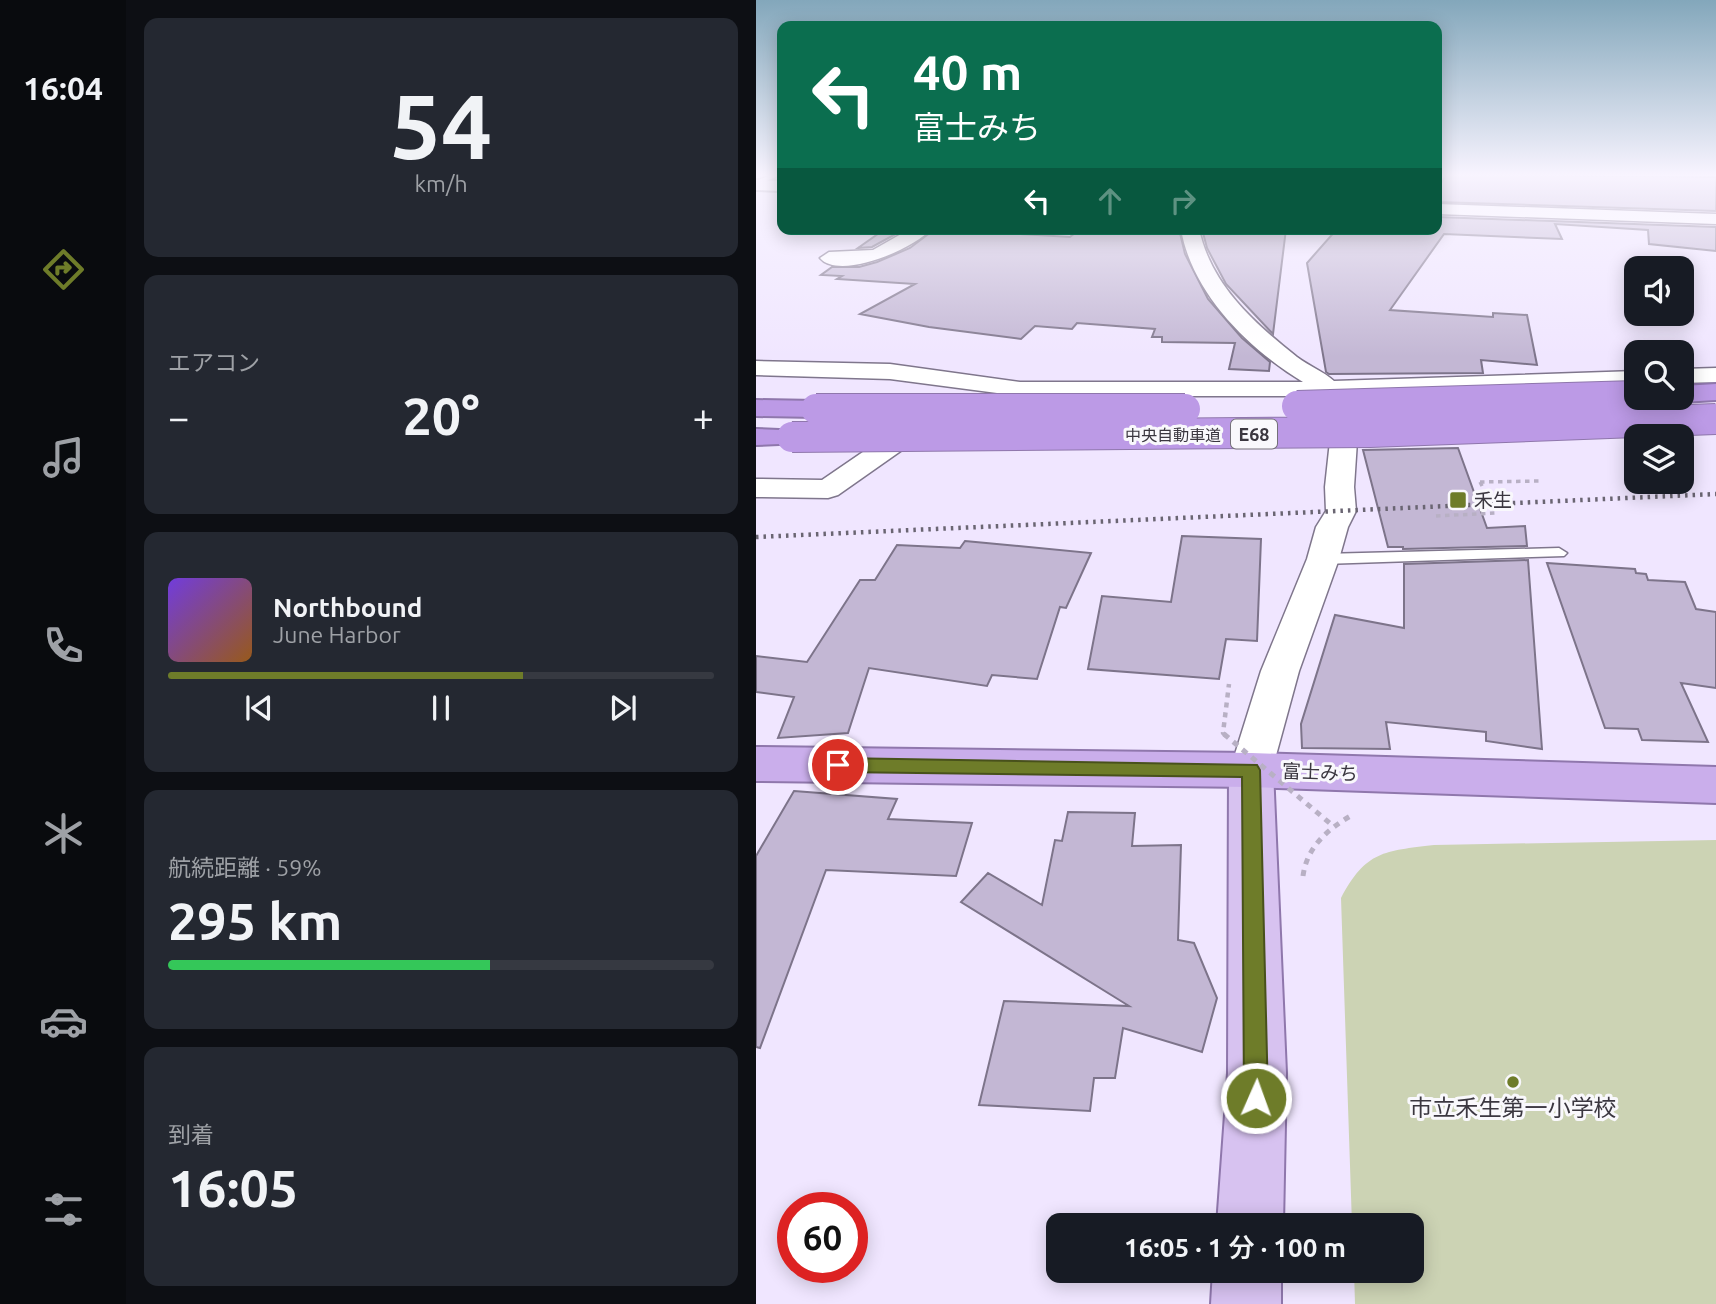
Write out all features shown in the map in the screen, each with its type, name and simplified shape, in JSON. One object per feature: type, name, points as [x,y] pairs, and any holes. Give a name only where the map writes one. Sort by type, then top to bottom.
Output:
[{"type":"highway","points":[[1694,393],[1716,392]]},
{"type":"highway","name":"中央自動車道","points":[[756,408],[1214,408],[1624,396]]},
{"type":"highway","name":"中央自動車道","points":[[756,437],[1215,435],[1620,425],[1716,419]]},
{"type":"highway","name":"富士みち","points":[[756,764],[1251,770],[1716,785]]},
{"type":"main road","points":[[1251,770],[1257,1073],[1251,1213]]},
{"type":"main road","points":[[1246,1304],[1247,1283]]},
{"type":"street","points":[[830,258],[865,259],[886,253],[912,236]]},
{"type":"street","points":[[1191,236],[1206,276],[1239,315],[1291,363],[1328,389],[1340,421],[1344,446],[1338,501],[1341,511],[1332,527],[1323,559],[1280,671],[1251,770]]},
{"type":"street","points":[[756,369],[848,369],[935,376],[976,385],[1020,389],[1328,389],[1624,378]]},
{"type":"street","points":[[1694,376],[1716,375]]},
{"type":"street","points":[[756,488],[828,489],[976,385]]},
{"type":"lane","points":[[1323,559],[1559,553]]},
{"type":"path","points":[[1436,516],[1496,513],[1480,482],[1541,481]]},
{"type":"path","points":[[1229,684],[1223,733],[1332,825]]},
{"type":"path","points":[[1302,885],[1304,862],[1332,825],[1356,813]]},
{"type":"green space","name":"市立禾生第一小学校","points":[[1716,840],[1716,1304],[1355,1304],[1354,1283],[1424,1283],[1424,1213],[1352,1213],[1341,898],[1359,871],[1378,856],[1402,849],[1434,845]]},
{"type":"building","points":[[875,236],[892,236],[872,247],[858,248]]},
{"type":"building","points":[[926,236],[1181,236],[1185,254],[1208,299],[1242,338],[1270,362],[1269,371],[1229,369],[1235,343],[1162,342],[1162,337],[1152,337],[1155,329],[1077,323],[1072,329],[1035,326],[1021,339],[929,327],[860,314],[915,284],[837,279],[842,276],[821,275],[832,267],[859,267],[910,248]]},
{"type":"building","points":[[1204,236],[1285,236],[1273,334],[1226,284],[1207,248]]},
{"type":"building","points":[[1331,236],[1443,236],[1390,310],[1493,317],[1493,313],[1527,315],[1537,365],[1481,360],[1483,373],[1329,374],[1326,372],[1307,263]]},
{"type":"building","points":[[1488,236],[1561,236],[1562,239]]},
{"type":"building","points":[[1648,236],[1716,236],[1716,251],[1649,244]]},
{"type":"building","points":[[1458,448],[1487,528],[1525,526],[1527,546],[1403,549],[1388,547],[1363,450]]},
{"type":"building","points":[[1182,536],[1261,539],[1257,641],[1226,639],[1219,679],[1088,669],[1102,596],[1171,602]]},
{"type":"building","points":[[965,541],[1091,553],[1066,608],[1060,607],[1037,679],[992,675],[987,686],[869,668],[848,733],[778,738],[794,697],[756,692],[756,656],[807,662],[860,580],[875,580],[897,545],[960,548]]},
{"type":"building","points":[[1528,560],[1542,749],[1486,741],[1486,732],[1386,722],[1390,749],[1302,748],[1301,724],[1335,615],[1404,628],[1404,564]]},
{"type":"building","points":[[1547,563],[1635,569],[1636,573],[1646,574],[1648,580],[1685,582],[1696,609],[1716,612],[1716,688],[1681,683],[1708,742],[1642,740],[1638,729],[1605,728]]},
{"type":"building","points":[[794,791],[897,799],[888,819],[972,823],[956,876],[826,870],[760,1048],[756,1047],[756,856]]},
{"type":"building","points":[[1068,812],[1135,813],[1132,846],[1181,845],[1178,940],[1194,943],[1217,998],[1202,1052],[1123,1028],[1115,1078],[1094,1078],[1090,1111],[979,1105],[1004,1001],[1129,1006],[961,902],[988,873],[1042,905],[1055,840],[1062,841]]},
{"type":"railway","points":[[756,537],[1716,494]]},
{"type":"place","name":"禾生","points":[[1458,500]]},
{"type":"place","name":"市立禾生第一小学校","points":[[1513,1082]]},
{"type":"route","points":[[838,765],[1251,770],[1256,1098]]}]
